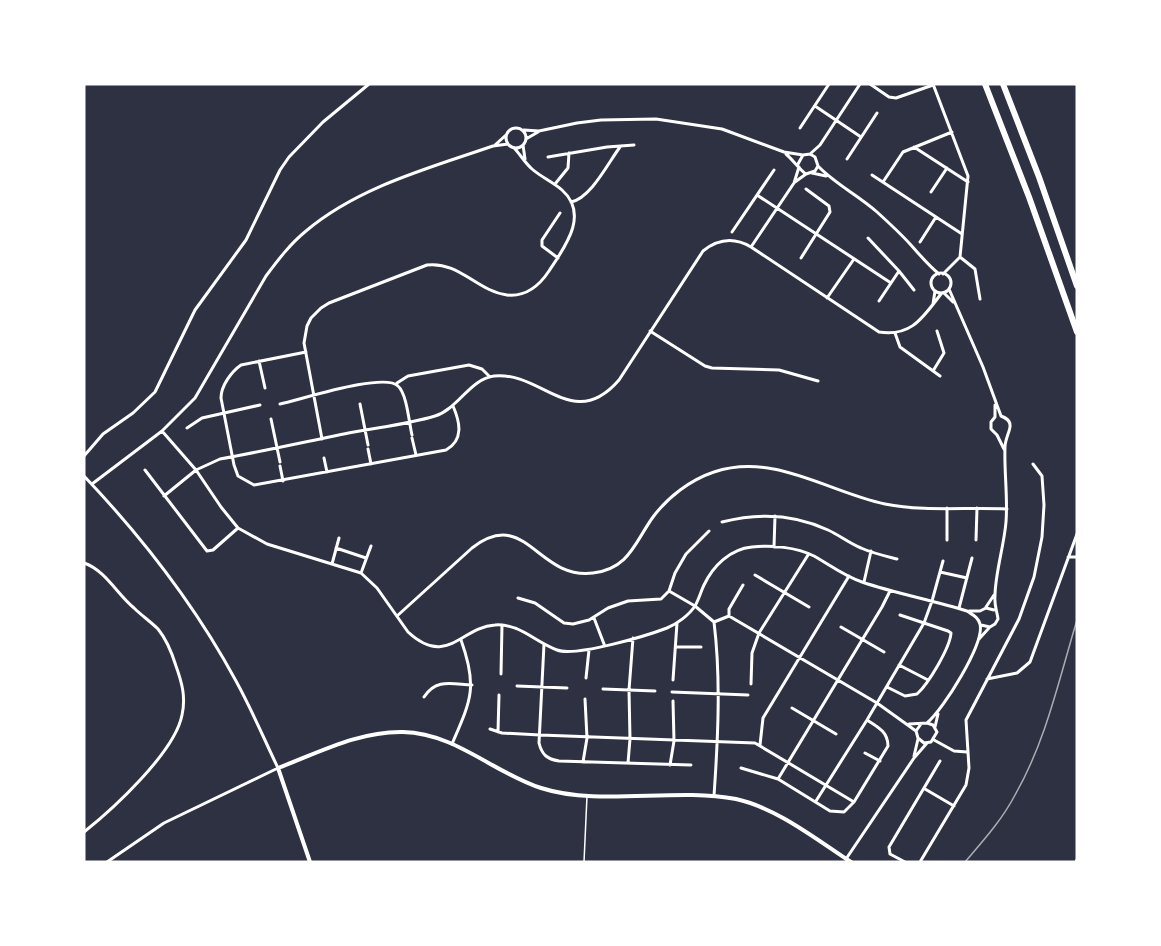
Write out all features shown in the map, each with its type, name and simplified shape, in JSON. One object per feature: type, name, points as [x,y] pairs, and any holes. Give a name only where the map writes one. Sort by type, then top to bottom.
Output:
[{"type":"highway","points":[[986,84],[1077,332]]},
{"type":"highway","points":[[1003,84],[1039,177],[1077,286]]},
{"type":"street","points":[[84,456],[103,434],[140,407],[155,392],[195,309],[246,240],[280,170],[289,157],[323,122],[369,84]]},
{"type":"street","points":[[800,128],[829,84]]},
{"type":"street","points":[[493,146],[514,128],[539,131],[601,120],[656,119],[722,129],[784,152],[810,154],[820,145],[860,84]]},
{"type":"street","points":[[870,84],[890,97],[896,98],[933,84],[967,171],[968,182],[960,257],[953,266],[932,279]]},
{"type":"street","points":[[815,106],[861,136]]},
{"type":"street","points":[[847,159],[877,113]]},
{"type":"street","points":[[524,130],[525,160]]},
{"type":"street","points":[[526,139],[539,131]]},
{"type":"street","points":[[883,182],[899,156],[914,147],[952,132]]},
{"type":"street","points":[[507,134],[508,144]]},
{"type":"street","points":[[92,484],[162,431],[195,398],[266,276],[304,233],[340,207],[404,177],[493,146],[508,144],[514,147],[537,173],[555,184],[571,202],[575,214],[573,229],[558,258],[531,290],[515,295],[492,290],[445,265],[427,265],[321,308],[307,326],[304,337],[322,439]]},
{"type":"street","points":[[514,147],[524,145]]},
{"type":"street","points":[[548,157],[634,145]]},
{"type":"street","points":[[820,145],[818,166],[828,176],[874,209],[928,266],[950,278]]},
{"type":"street","points":[[571,202],[578,201],[588,192],[620,147]]},
{"type":"street","points":[[914,147],[968,182]]},
{"type":"street","points":[[784,152],[806,174]]},
{"type":"street","points":[[555,184],[568,168],[569,153]]},
{"type":"street","points":[[810,154],[817,160]]},
{"type":"street","points":[[794,183],[803,155]]},
{"type":"street","points":[[812,173],[818,166]]},
{"type":"street","points":[[931,192],[947,168]]},
{"type":"street","points":[[732,232],[774,170]]},
{"type":"street","points":[[751,246],[794,183],[806,174],[828,176]]},
{"type":"street","points":[[872,175],[962,234]]},
{"type":"street","points":[[801,258],[830,209],[806,189]]},
{"type":"street","points":[[757,195],[891,283]]},
{"type":"street","points":[[558,258],[542,246],[542,240],[560,213]]},
{"type":"street","points":[[920,242],[936,217]]},
{"type":"street","points":[[868,238],[900,271],[914,290]]},
{"type":"street","points":[[164,496],[196,470],[209,463],[444,413],[490,377],[508,375],[519,378],[556,397],[570,401],[584,401],[598,397],[611,390],[619,380],[703,251],[710,245],[728,240],[743,242],[751,246],[879,332],[896,333],[914,325],[949,289]]},
{"type":"street","points":[[960,257],[975,269],[980,299]]},
{"type":"street","points":[[827,298],[854,259]]},
{"type":"street","points":[[928,266],[935,291],[933,304]]},
{"type":"street","points":[[953,266],[949,289],[973,341],[1002,416]]},
{"type":"street","points":[[879,301],[900,271]]},
{"type":"street","points":[[935,291],[943,293],[954,303]]},
{"type":"street","points":[[650,331],[705,366],[779,370],[818,381]]},
{"type":"street","points":[[933,371],[944,352],[937,331]]},
{"type":"street","points":[[896,333],[900,347],[940,376]]},
{"type":"street","points":[[306,352],[238,367],[224,385],[221,394],[232,457],[238,476],[249,483],[258,486],[446,450],[457,439],[460,427],[453,406]]},
{"type":"street","points":[[260,361],[265,388]]},
{"type":"street","points":[[396,384],[408,376],[469,365],[482,369],[490,377]]},
{"type":"street","points":[[280,404],[372,382],[396,384],[404,396],[416,455]]},
{"type":"street","points":[[995,402],[995,417],[990,426],[1005,450]]},
{"type":"street","points":[[360,404],[371,464]]},
{"type":"street","points":[[187,428],[202,418],[260,405]]},
{"type":"street","points":[[943,744],[935,727],[939,713],[978,641],[997,622],[998,616],[995,611],[994,593],[1003,549],[1007,509],[1005,450],[1006,434],[1010,430],[1010,424],[1007,418],[995,417]]},
{"type":"street","points":[[271,419],[283,481]]},
{"type":"street","points":[[162,431],[196,470],[238,528],[267,544],[361,573],[377,588],[414,637],[430,645],[446,645],[461,640],[484,626],[502,624],[514,627],[555,649],[571,653],[633,638],[677,623],[695,606],[706,580],[722,560],[746,548],[774,547],[808,554],[863,582],[959,608],[978,617]]},
{"type":"street","points":[[997,435],[1006,434]]},
{"type":"street","points":[[324,458],[327,472]]},
{"type":"street","points":[[920,862],[966,785],[969,777],[966,720],[1019,619],[1034,577],[1044,515],[1044,491],[1042,476],[1034,464]]},
{"type":"street","points":[[397,616],[472,548],[494,535],[510,535],[522,540],[557,567],[566,571],[590,574],[609,569],[627,558],[654,516],[685,487],[712,473],[735,467],[751,466],[780,470],[885,504],[919,508],[1007,509]]},
{"type":"street","points":[[145,470],[207,551],[213,550],[238,528]]},
{"type":"street","points":[[84,476],[147,550],[205,629],[236,681],[278,768],[310,862]]},
{"type":"street","points":[[947,508],[947,540]]},
{"type":"street","points":[[976,540],[977,508]]},
{"type":"street","points":[[722,522],[747,516],[798,519],[829,530],[862,549],[897,559]]},
{"type":"street","points":[[774,547],[775,516]]},
{"type":"street","points":[[518,598],[544,607],[568,624],[579,624],[594,618],[616,604],[638,599],[657,600],[669,591],[675,573],[686,554],[709,531]]},
{"type":"street","points":[[987,679],[1017,673],[1030,662],[1077,534]]},
{"type":"street","points":[[332,564],[339,538]]},
{"type":"street","points":[[361,573],[371,546]]},
{"type":"street","points":[[336,549],[366,558]]},
{"type":"street","points":[[863,582],[872,551]]},
{"type":"street","points":[[751,684],[752,653],[759,633],[808,554]]},
{"type":"street","points":[[1068,556],[1077,557]]},
{"type":"street","points":[[959,608],[972,558]]},
{"type":"street","points":[[816,801],[924,623],[943,561]]},
{"type":"street","points":[[84,562],[100,572],[127,603],[157,628],[172,654],[184,698],[182,718],[173,739],[147,772],[84,832]]},
{"type":"street","points":[[940,572],[967,578]]},
{"type":"street","points":[[755,575],[809,607]]},
{"type":"street","points":[[760,745],[763,718],[849,576]]},
{"type":"street","points":[[729,616],[729,609],[743,585]]},
{"type":"street","points":[[669,591],[695,606],[714,622],[718,651],[718,742],[714,796]]},
{"type":"street","points":[[778,779],[890,591]]},
{"type":"street","points":[[967,611],[980,611],[986,608],[994,593]]},
{"type":"street","points":[[986,608],[995,611]]},
{"type":"street","points":[[978,641],[981,625],[978,617],[980,611]]},
{"type":"street","points":[[887,687],[900,695],[914,696],[921,692],[946,650],[951,635],[948,631],[900,615]]},
{"type":"street","points":[[714,622],[729,616]]},
{"type":"street","points":[[729,616],[877,703],[908,724],[916,731],[918,738],[914,758]]},
{"type":"street","points":[[594,618],[604,645]]},
{"type":"street","points":[[673,680],[677,623]]},
{"type":"street","points":[[501,674],[502,624]]},
{"type":"street","points":[[981,625],[990,627]]},
{"type":"street","points":[[841,627],[884,652]]},
{"type":"street","points":[[628,763],[630,739],[628,690],[633,638]]},
{"type":"street","points":[[452,744],[468,707],[472,685],[470,664],[461,640]]},
{"type":"street","points":[[544,644],[540,735],[541,751],[546,757],[559,761],[691,765]]},
{"type":"street","points":[[675,647],[701,647]]},
{"type":"street","points":[[586,678],[589,650]]},
{"type":"street","points":[[899,665],[928,680]]},
{"type":"street","points":[[424,697],[430,688],[438,684],[472,685]]},
{"type":"street","points":[[516,686],[567,688]]},
{"type":"street","points":[[603,689],[655,691]]},
{"type":"street","points":[[672,692],[748,695]]},
{"type":"street","points":[[498,732],[499,695]]},
{"type":"street","points":[[583,762],[587,738],[585,699]]},
{"type":"street","points":[[670,765],[674,741],[673,701]]},
{"type":"street","points":[[792,708],[836,734]]},
{"type":"street","points":[[908,724],[927,723],[939,713]]},
{"type":"street","points":[[741,768],[778,779],[830,811],[841,813],[854,802],[888,746],[887,736],[867,720]]},
{"type":"street","points":[[927,723],[935,727]]},
{"type":"street","points":[[916,731],[921,724]]},
{"type":"street","points":[[490,729],[498,732],[587,738],[760,745],[854,802]]},
{"type":"street","points":[[108,862],[164,823],[278,768],[360,737],[407,732],[435,737],[452,744],[521,780],[542,788],[587,795],[714,796],[738,800],[767,810],[851,862]]},
{"type":"street","points":[[846,859],[914,758],[927,743],[934,740],[937,732]]},
{"type":"street","points":[[918,738],[927,743]]},
{"type":"street","points":[[934,740],[954,751],[967,752]]},
{"type":"street","points":[[865,753],[880,761]]},
{"type":"street","points":[[905,862],[890,854],[888,848],[940,761]]},
{"type":"street","points":[[924,789],[954,806]]},
{"type":"lane","points":[[584,862],[587,795]]},
{"type":"railway","points":[[965,862],[1004,813],[1026,774],[1051,709],[1077,620]]}]
